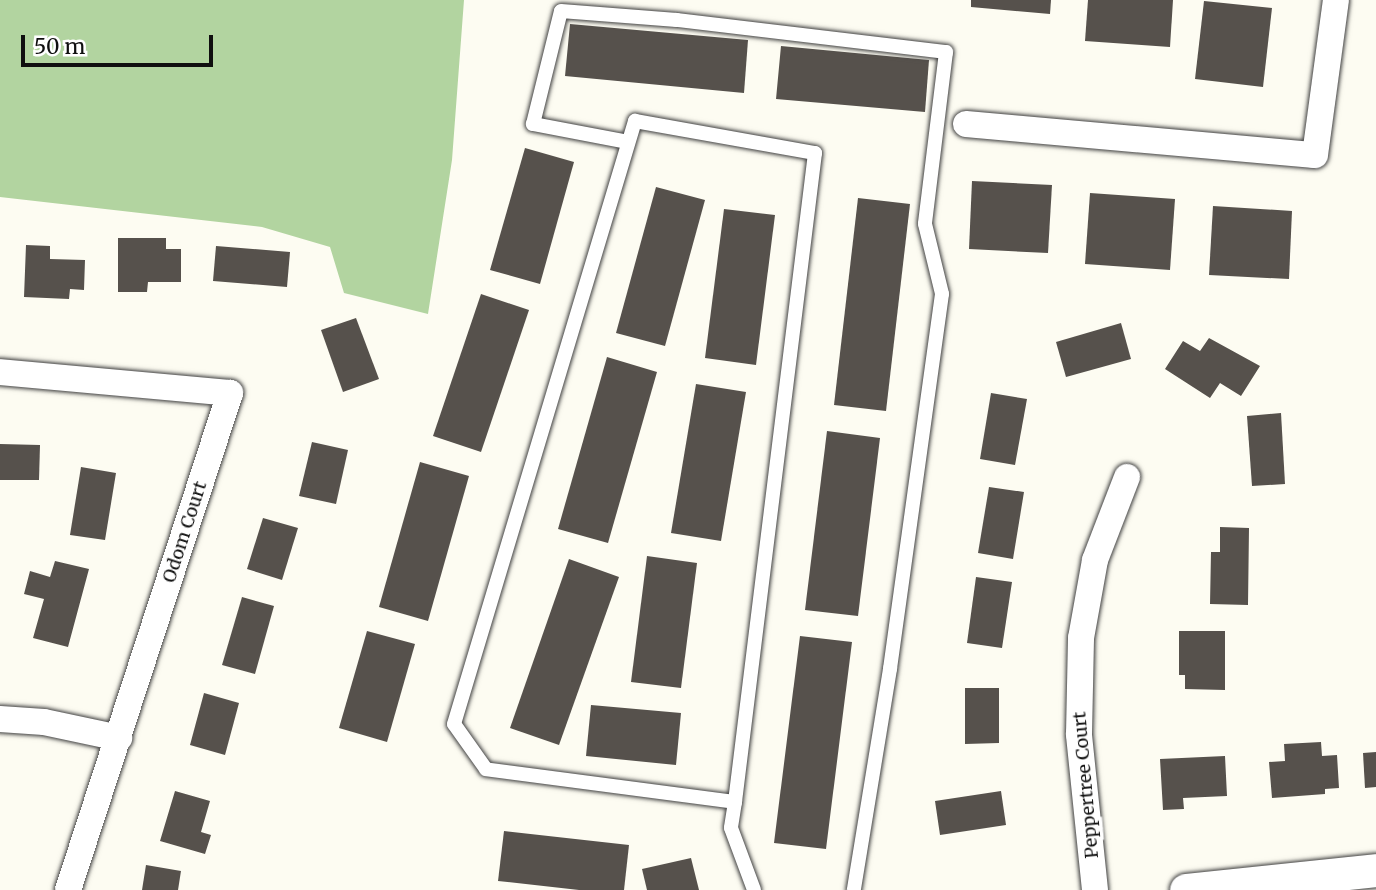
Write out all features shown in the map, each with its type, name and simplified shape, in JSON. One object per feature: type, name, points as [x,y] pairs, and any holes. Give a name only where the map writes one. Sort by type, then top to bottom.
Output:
[{"type":"street","points":[[966,124],[1315,155],[1336,0]]},
{"type":"street","name":"Odom Court","points":[[0,372],[230,393],[68,890]]},
{"type":"street","name":"Peppertree Court","points":[[1095,890],[1079,734],[1081,638],[1095,560],[1127,477]]},
{"type":"street","points":[[0,719],[44,722],[119,738]]},
{"type":"street","points":[[1186,890],[1376,870]]},
{"type":"lane","points":[[628,142],[533,124],[561,11],[677,20],[946,52],[925,224],[942,294],[890,669],[854,890]]},
{"type":"lane","points":[[735,802],[486,769],[454,724],[635,121],[815,153],[735,802],[731,828],[754,890]]},
{"type":"green space","points":[[0,0],[464,0],[452,160],[428,314],[344,293],[330,247],[262,227],[0,197]]},
{"type":"building","points":[[971,0],[1051,0],[1050,14],[971,7]]},
{"type":"building","points":[[1088,0],[1173,0],[1170,47],[1085,41]]},
{"type":"building","points":[[1204,1],[1272,8],[1263,87],[1195,79]]},
{"type":"building","points":[[570,24],[748,40],[744,93],[565,76]]},
{"type":"building","points":[[781,46],[929,60],[925,112],[776,99]]},
{"type":"building","points":[[525,148],[574,162],[540,284],[490,270]]},
{"type":"building","points":[[972,181],[1052,185],[1048,253],[969,249]]},
{"type":"building","points":[[656,187],[705,200],[665,346],[616,333]]},
{"type":"building","points":[[1090,193],[1175,199],[1170,270],[1085,264]]},
{"type":"building","points":[[858,198],[910,204],[886,411],[834,405]]},
{"type":"building","points":[[1213,206],[1292,211],[1289,279],[1209,275]]},
{"type":"building","points":[[724,209],[775,215],[756,365],[705,358]]},
{"type":"building","points":[[118,238],[166,238],[166,249],[181,249],[181,282],[148,282],[147,292],[118,292]]},
{"type":"building","points":[[26,245],[50,246],[50,259],[85,260],[84,290],[70,289],[69,299],[24,297]]},
{"type":"building","points":[[216,246],[290,252],[287,287],[213,281]]},
{"type":"building","points":[[481,294],[529,310],[481,452],[433,436]]},
{"type":"building","points":[[356,318],[379,379],[343,392],[321,330]]},
{"type":"building","points":[[1121,323],[1131,359],[1066,377],[1056,342]]},
{"type":"building","points":[[1209,338],[1260,366],[1241,396],[1220,383],[1210,398],[1165,369],[1183,341],[1200,351]]},
{"type":"building","points":[[607,357],[657,372],[608,543],[558,529]]},
{"type":"building","points":[[696,384],[746,392],[721,541],[671,533]]},
{"type":"building","points":[[991,393],[1027,399],[1015,465],[980,459]]},
{"type":"building","points":[[1281,413],[1285,484],[1252,486],[1247,416]]},
{"type":"building","points":[[827,431],[880,438],[858,616],[805,610]]},
{"type":"building","points":[[312,442],[348,450],[336,504],[299,496]]},
{"type":"building","points":[[0,444],[40,445],[39,480],[0,480]]},
{"type":"building","points":[[420,462],[469,476],[428,621],[379,607]]},
{"type":"building","points":[[81,467],[116,473],[105,540],[70,535]]},
{"type":"building","points":[[989,487],[1024,492],[1013,559],[978,553]]},
{"type":"building","points":[[263,518],[298,528],[282,580],[247,569]]},
{"type":"building","points":[[1220,527],[1249,528],[1248,605],[1210,604],[1211,552],[1220,552]]},
{"type":"building","points":[[647,556],[697,563],[681,688],[631,682]]},
{"type":"building","points":[[569,559],[619,577],[559,745],[510,728]]},
{"type":"building","points":[[55,561],[89,569],[68,647],[33,638],[44,599],[24,594],[30,571],[50,577]]},
{"type":"building","points":[[976,577],[1012,582],[1002,648],[967,643]]},
{"type":"building","points":[[242,597],[274,606],[255,674],[222,665]]},
{"type":"building","points":[[367,631],[415,644],[387,742],[339,728]]},
{"type":"building","points":[[1179,631],[1225,631],[1225,690],[1185,689],[1185,675],[1179,675]]},
{"type":"building","points":[[800,636],[852,642],[826,849],[774,843]]},
{"type":"building","points":[[965,688],[999,688],[999,743],[965,744]]},
{"type":"building","points":[[204,693],[239,703],[225,755],[190,745]]},
{"type":"building","points":[[591,705],[681,713],[676,765],[586,756]]},
{"type":"building","points":[[1321,742],[1322,756],[1337,755],[1339,788],[1325,789],[1325,794],[1272,798],[1269,762],[1285,761],[1284,744]]},
{"type":"building","points":[[1376,752],[1376,787],[1365,788],[1363,753]]},
{"type":"building","points":[[1225,756],[1227,796],[1183,798],[1184,809],[1163,810],[1160,759]]},
{"type":"building","points":[[175,791],[210,801],[201,832],[211,835],[205,854],[160,841]]},
{"type":"building","points":[[1001,791],[1006,825],[940,835],[935,801]]},
{"type":"building","points":[[504,831],[629,845],[624,890],[579,890],[498,881]]},
{"type":"building","points":[[691,858],[699,890],[647,890],[642,869]]},
{"type":"building","points":[[146,865],[181,871],[178,890],[142,890]]}]
